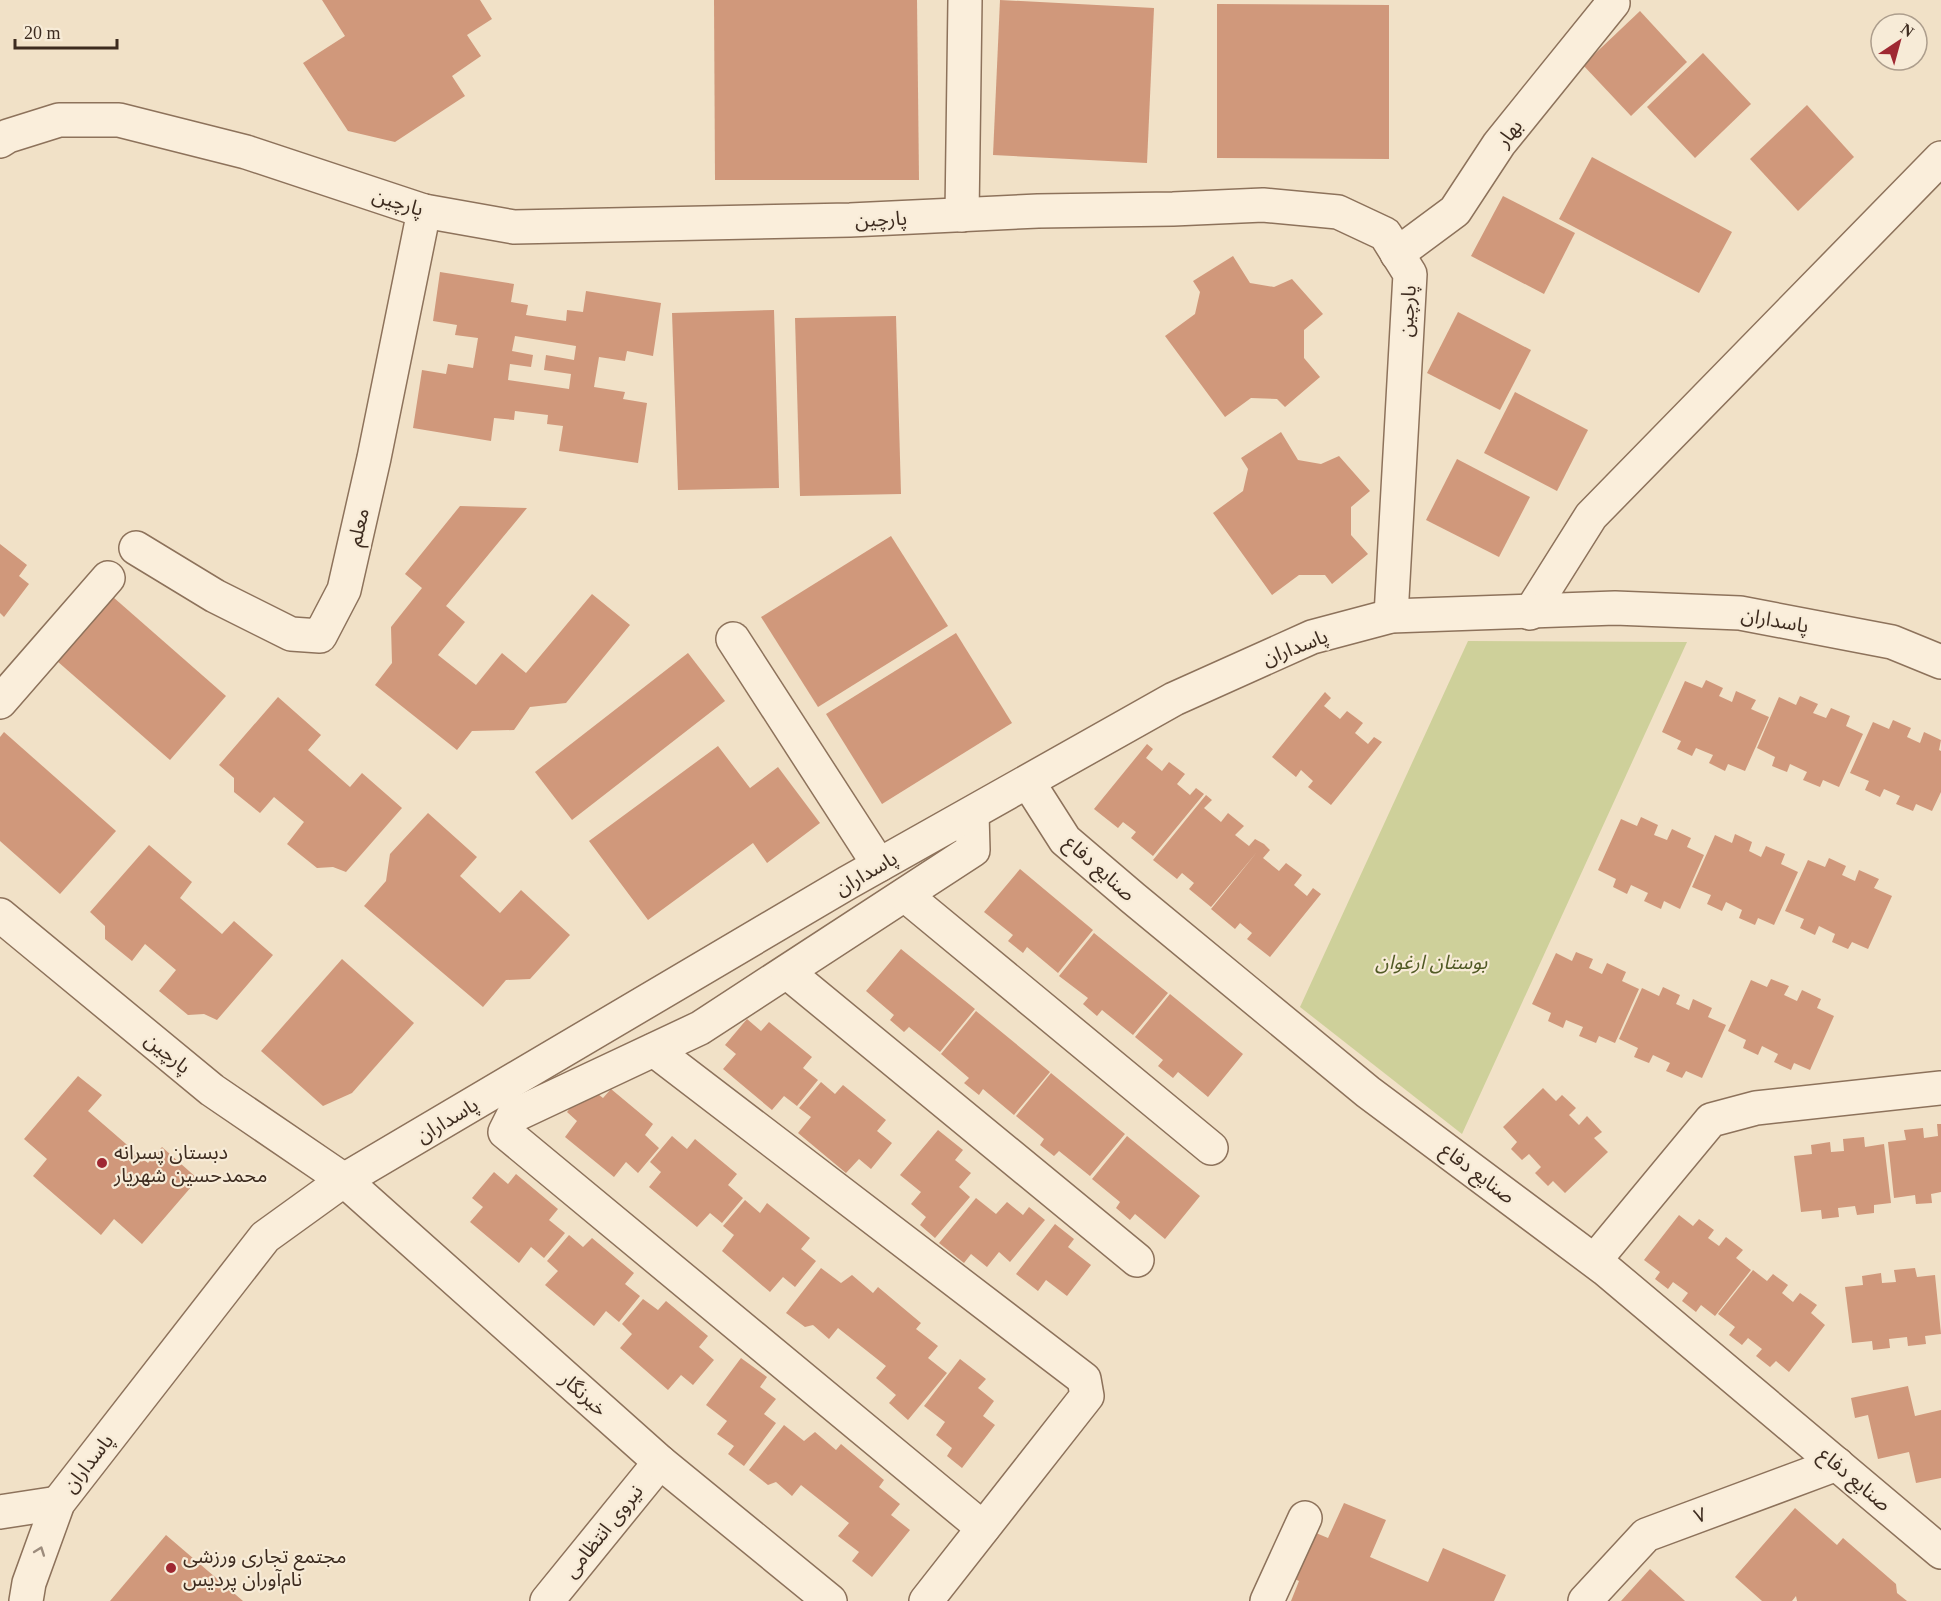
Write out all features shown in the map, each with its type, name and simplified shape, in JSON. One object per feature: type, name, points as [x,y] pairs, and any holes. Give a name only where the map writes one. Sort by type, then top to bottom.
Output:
[{"type":"street","points":[[962,215],[965,0]]},
{"type":"street","name":"بهار","points":[[1397,254],[1455,211],[1499,144],[1613,3]]},
{"type":"street","name":"پارچین","points":[[0,141],[8,135],[60,120],[119,120],[246,153],[424,212],[514,226],[850,220],[1038,211],[1263,205],[1338,212],[1385,234],[1410,274],[1391,616]]},
{"type":"street","points":[[1530,613],[1592,516],[1941,158]]},
{"type":"street","name":"معلم","points":[[136,548],[215,596],[291,634],[320,636],[344,590],[374,458],[424,212]]},
{"type":"street","points":[[0,702],[108,578]]},
{"type":"street","name":"پاسداران","points":[[26,1601],[29,1582],[57,1503],[265,1237],[344,1180],[879,865],[1174,699],[1312,637],[1391,616],[1530,613],[1615,608],[1740,613],[1892,642],[1941,662]]},
{"type":"street","points":[[733,639],[879,865]]},
{"type":"street","name":"صنایع دفاع","points":[[1028,782],[1065,840],[1368,1092],[1595,1260],[1941,1552]]},
{"type":"street","points":[[972,814],[973,850],[700,1028],[513,1116],[505,1132],[983,1528]]},
{"type":"street","points":[[905,895],[1211,1148]]},
{"type":"street","name":"پارچین","points":[[0,915],[212,1090],[344,1180]]},
{"type":"street","points":[[787,972],[1137,1260]]},
{"type":"street","points":[[654,1050],[1084,1379],[1087,1396],[926,1601]]},
{"type":"street","points":[[1595,1260],[1711,1120],[1756,1108],[1941,1088]]},
{"type":"street","name":"خبرنگار","points":[[344,1180],[660,1462],[830,1601]]},
{"type":"street","name":"نیروی انتظامی","points":[[547,1601],[660,1462]]},
{"type":"street","name":"۷","points":[[1585,1601],[1646,1534],[1837,1464]]},
{"type":"street","points":[[0,1512],[57,1503]]},
{"type":"street","points":[[1267,1601],[1305,1518]]},
{"type":"green space","name":"بوستان ارغوان","points":[[1468,641],[1687,642],[1462,1134],[1300,1007]]},
{"type":"building","points":[[322,0],[480,0],[492,19],[467,35],[481,56],[452,76],[465,96],[395,142],[348,131],[303,63],[345,36]]},
{"type":"building","points":[[714,0],[917,0],[919,180],[715,180]]},
{"type":"building","points":[[1000,0],[1154,8],[1147,163],[993,155]]},
{"type":"building","points":[[1217,4],[1389,5],[1389,159],[1217,158]]},
{"type":"building","points":[[1640,11],[1687,62],[1631,116],[1583,65]]},
{"type":"building","points":[[1703,53],[1751,104],[1695,158],[1647,107]]},
{"type":"building","points":[[1807,105],[1854,157],[1798,211],[1750,159]]},
{"type":"building","points":[[1592,157],[1732,232],[1699,293],[1559,219]]},
{"type":"building","points":[[1503,196],[1575,233],[1544,294],[1471,256]]},
{"type":"building","points":[[1233,256],[1250,283],[1274,287],[1292,279],[1323,314],[1304,330],[1304,358],[1320,377],[1285,407],[1277,399],[1251,398],[1225,417],[1165,336],[1195,314],[1200,292],[1193,281]]},
{"type":"building","points":[[440,272],[514,284],[511,302],[528,305],[526,315],[566,321],[567,310],[583,312],[586,291],[661,303],[653,356],[627,351],[625,361],[599,357],[594,387],[625,392],[623,399],[647,403],[638,463],[559,451],[563,426],[547,424],[548,415],[515,411],[514,420],[494,418],[491,441],[413,428],[422,370],[446,374],[448,364],[473,368],[478,338],[455,335],[457,325],[433,321]],"holes":[[[515,336],[576,346],[574,360],[546,355],[544,370],[571,374],[569,389],[508,380],[510,364],[531,367],[533,355],[512,351]]]},
{"type":"building","points":[[774,310],[779,488],[678,490],[672,313]]},
{"type":"building","points":[[1458,312],[1531,350],[1500,410],[1427,373]]},
{"type":"building","points":[[896,316],[901,494],[800,496],[795,318]]},
{"type":"building","points":[[1515,392],[1588,430],[1557,491],[1484,453]]},
{"type":"building","points":[[1281,432],[1298,460],[1321,464],[1339,456],[1370,491],[1351,507],[1351,535],[1368,554],[1332,584],[1325,575],[1299,575],[1272,595],[1213,513],[1243,491],[1248,469],[1241,458]]},
{"type":"building","points":[[1457,459],[1530,497],[1499,557],[1426,520]]},
{"type":"building","points":[[460,506],[527,508],[446,606],[465,622],[438,655],[476,685],[502,653],[526,673],[592,594],[630,625],[566,703],[530,707],[514,730],[472,731],[457,750],[375,685],[392,663],[391,627],[422,588],[405,574]]},
{"type":"building","points":[[891,536],[948,626],[818,707],[761,617]]},
{"type":"building","points":[[0,544],[27,565],[19,576],[29,584],[4,617],[0,613]]},
{"type":"building","points":[[113,597],[226,696],[170,760],[57,661]]},
{"type":"building","points":[[956,633],[1012,723],[882,804],[826,714]]},
{"type":"building","points":[[688,653],[725,701],[572,820],[535,772]]},
{"type":"building","points":[[1706,680],[1723,688],[1719,696],[1732,702],[1736,691],[1756,700],[1751,709],[1769,717],[1745,771],[1728,764],[1725,771],[1709,763],[1713,755],[1696,748],[1692,756],[1677,749],[1681,741],[1662,732],[1685,681],[1702,688]]},
{"type":"building","points":[[1325,692],[1331,698],[1324,706],[1340,719],[1347,711],[1363,723],[1355,733],[1368,744],[1374,737],[1382,742],[1331,805],[1308,787],[1313,781],[1301,770],[1296,777],[1272,757]]},
{"type":"building","points":[[1800,696],[1818,704],[1813,713],[1826,718],[1831,708],[1850,716],[1846,726],[1863,734],[1839,787],[1823,780],[1820,787],[1803,780],[1807,772],[1790,764],[1787,772],[1772,766],[1775,757],[1757,748],[1779,697],[1796,705]]},
{"type":"building","points":[[278,697],[321,735],[308,750],[350,787],[362,773],[402,808],[346,872],[333,867],[317,868],[287,844],[304,822],[274,797],[260,813],[234,792],[234,778],[219,765]]},
{"type":"building","points":[[1893,720],[1911,728],[1907,737],[1920,743],[1924,732],[1941,740],[1939,750],[1941,751],[1941,792],[1932,811],[1916,804],[1913,811],[1896,804],[1900,796],[1884,789],[1880,797],[1865,790],[1869,781],[1850,773],[1873,722],[1889,729]]},
{"type":"building","points":[[4,732],[116,831],[60,894],[0,841],[0,737]]},
{"type":"building","points":[[1147,744],[1153,749],[1146,758],[1162,771],[1169,762],[1185,774],[1177,784],[1190,795],[1196,788],[1204,794],[1153,856],[1131,838],[1136,832],[1123,822],[1118,828],[1094,809]]},
{"type":"building","points":[[718,746],[750,788],[778,767],[820,823],[767,863],[753,843],[648,920],[589,841]]},
{"type":"building","points":[[1206,795],[1212,800],[1204,808],[1221,822],[1228,813],[1244,826],[1235,835],[1249,846],[1255,839],[1264,844],[1270,850],[1263,858],[1279,871],[1286,863],[1302,875],[1294,885],[1307,896],[1313,888],[1321,894],[1270,957],[1247,939],[1252,933],[1240,923],[1235,929],[1211,909],[1257,852],[1211,907],[1189,889],[1194,883],[1182,873],[1177,879],[1153,860]]},
{"type":"building","points":[[428,813],[477,857],[460,876],[500,913],[521,890],[570,935],[530,979],[506,980],[483,1007],[364,906],[386,881],[390,854]]},
{"type":"building","points":[[1641,817],[1658,825],[1654,835],[1667,840],[1672,829],[1691,838],[1687,847],[1704,855],[1680,909],[1664,901],[1661,909],[1644,901],[1648,893],[1631,885],[1627,894],[1613,887],[1616,879],[1598,870],[1621,819],[1637,826]]},
{"type":"building","points":[[1735,834],[1752,842],[1749,851],[1761,857],[1766,846],[1785,854],[1781,864],[1798,872],[1774,925],[1758,918],[1755,925],[1739,918],[1742,910],[1726,902],[1722,911],[1707,904],[1711,895],[1692,887],[1715,835],[1732,843]]},
{"type":"building","points":[[149,845],[192,882],[180,898],[222,934],[234,921],[273,955],[217,1020],[204,1014],[188,1015],[159,991],[176,970],[145,944],[132,961],[105,939],[105,926],[90,912]]},
{"type":"building","points":[[1829,858],[1846,866],[1842,875],[1855,881],[1859,870],[1879,879],[1874,888],[1892,896],[1868,949],[1852,942],[1848,949],[1832,942],[1835,934],[1819,926],[1815,935],[1800,928],[1804,919],[1785,911],[1808,860],[1825,867]]},
{"type":"building","points":[[1020,869],[1093,930],[1058,973],[1027,947],[1023,953],[1008,941],[1013,935],[984,912]]},
{"type":"building","points":[[1094,933],[1168,993],[1133,1035],[1102,1010],[1097,1016],[1083,1004],[1088,998],[1059,976]]},
{"type":"building","points":[[901,949],[975,1009],[940,1052],[909,1027],[904,1032],[890,1020],[894,1015],[866,991]]},
{"type":"building","points":[[1576,952],[1593,959],[1589,968],[1602,974],[1607,963],[1626,972],[1622,981],[1639,989],[1615,1043],[1599,1036],[1596,1043],[1579,1036],[1583,1027],[1566,1020],[1563,1028],[1548,1021],[1551,1013],[1532,1004],[1556,953],[1572,961]]},
{"type":"building","points":[[342,959],[414,1023],[352,1093],[323,1106],[261,1051]]},
{"type":"building","points":[[1771,979],[1789,986],[1784,995],[1797,1001],[1802,990],[1821,999],[1817,1008],[1834,1016],[1810,1070],[1794,1063],[1791,1070],[1774,1062],[1778,1054],[1762,1046],[1758,1055],[1743,1048],[1746,1040],[1728,1031],[1751,980],[1767,987]]},
{"type":"building","points":[[1663,987],[1680,995],[1676,1004],[1689,1010],[1693,999],[1712,1008],[1708,1017],[1726,1025],[1702,1078],[1686,1071],[1682,1078],[1666,1071],[1670,1063],[1653,1055],[1649,1063],[1634,1057],[1638,1048],[1619,1039],[1642,988],[1659,996]]},
{"type":"building","points":[[1170,994],[1243,1054],[1208,1097],[1178,1072],[1173,1078],[1158,1066],[1163,1060],[1135,1037]]},
{"type":"building","points":[[976,1011],[1050,1072],[1014,1115],[983,1089],[979,1095],[964,1083],[969,1078],[941,1054]]},
{"type":"building","points":[[747,1019],[761,1031],[769,1022],[812,1057],[803,1068],[818,1080],[797,1106],[784,1096],[772,1110],[723,1069],[736,1054],[725,1045]]},
{"type":"building","points":[[1051,1073],[1125,1134],[1090,1176],[1059,1151],[1054,1156],[1040,1145],[1044,1139],[1016,1116]]},
{"type":"building","points":[[78,1076],[102,1095],[88,1111],[148,1163],[162,1147],[198,1179],[142,1244],[114,1219],[101,1235],[33,1176],[47,1159],[24,1139]]},
{"type":"building","points":[[821,1082],[835,1094],[843,1085],[886,1120],[877,1131],[892,1143],[871,1169],[859,1159],[846,1173],[798,1133],[811,1117],[799,1108]]},
{"type":"building","points":[[588,1086],[603,1098],[611,1089],[653,1124],[645,1135],[659,1148],[638,1173],[626,1162],[614,1177],[565,1137],[577,1121],[567,1112]]},
{"type":"building","points":[[1543,1088],[1556,1101],[1562,1095],[1576,1108],[1569,1115],[1579,1125],[1587,1116],[1602,1132],[1594,1138],[1608,1152],[1565,1193],[1553,1181],[1548,1186],[1535,1173],[1541,1167],[1529,1154],[1522,1160],[1511,1149],[1517,1142],[1503,1127]]},
{"type":"building","points":[[1937,1124],[1941,1124],[1941,1192],[1931,1194],[1932,1203],[1916,1204],[1915,1195],[1894,1198],[1888,1142],[1906,1140],[1904,1130],[1923,1128],[1924,1138],[1938,1136]]},
{"type":"building","points":[[938,1130],[963,1150],[955,1160],[971,1173],[959,1187],[970,1197],[935,1238],[920,1225],[926,1217],[911,1204],[921,1192],[900,1175]]},
{"type":"building","points":[[672,1136],[687,1149],[695,1139],[737,1174],[728,1185],[743,1198],[722,1223],[710,1213],[697,1227],[649,1187],[661,1172],[650,1162]]},
{"type":"building","points":[[1127,1136],[1200,1196],[1165,1239],[1135,1214],[1130,1220],[1116,1208],[1120,1202],[1092,1179]]},
{"type":"building","points":[[1864,1137],[1865,1147],[1884,1144],[1891,1203],[1874,1205],[1874,1213],[1857,1215],[1855,1206],[1838,1208],[1839,1217],[1822,1219],[1821,1210],[1801,1212],[1794,1156],[1812,1154],[1811,1145],[1830,1142],[1831,1152],[1844,1151],[1843,1139]]},
{"type":"building","points":[[494,1172],[508,1184],[516,1174],[558,1209],[549,1220],[565,1233],[544,1258],[531,1247],[519,1263],[470,1222],[483,1207],[472,1198]]},
{"type":"building","points":[[976,1198],[996,1214],[1007,1202],[1023,1215],[1029,1207],[1045,1220],[1010,1262],[999,1252],[987,1267],[971,1254],[964,1263],[939,1243]]},
{"type":"building","points":[[745,1200],[760,1213],[767,1203],[810,1238],[801,1249],[816,1261],[795,1287],[783,1277],[770,1292],[722,1251],[734,1235],[723,1226]]},
{"type":"building","points":[[1679,1215],[1693,1226],[1699,1219],[1714,1230],[1708,1238],[1719,1246],[1726,1237],[1743,1250],[1736,1258],[1751,1270],[1715,1316],[1701,1305],[1696,1312],[1682,1301],[1688,1293],[1673,1282],[1668,1289],[1655,1279],[1660,1272],[1644,1260]]},
{"type":"building","points":[[1055,1224],[1074,1239],[1068,1247],[1091,1265],[1067,1296],[1046,1280],[1038,1291],[1016,1274]]},
{"type":"building","points":[[569,1235],[583,1247],[592,1238],[634,1273],[625,1284],[640,1296],[619,1322],[606,1311],[594,1326],[545,1285],[558,1271],[547,1261]]},
{"type":"building","points":[[821,1268],[841,1283],[852,1275],[873,1293],[878,1287],[921,1323],[916,1329],[938,1346],[928,1358],[947,1373],[908,1420],[889,1403],[896,1395],[876,1378],[886,1366],[838,1328],[829,1339],[813,1325],[805,1327],[786,1313]]},
{"type":"building","points":[[1915,1268],[1917,1277],[1935,1275],[1941,1334],[1925,1336],[1926,1344],[1908,1346],[1907,1337],[1889,1339],[1890,1348],[1873,1350],[1872,1341],[1852,1343],[1845,1287],[1863,1285],[1862,1276],[1881,1273],[1882,1283],[1896,1282],[1894,1270]]},
{"type":"building","points":[[1753,1270],[1767,1281],[1773,1274],[1788,1285],[1782,1293],[1793,1302],[1800,1293],[1817,1305],[1811,1313],[1825,1325],[1789,1372],[1776,1361],[1770,1367],[1756,1356],[1762,1349],[1748,1338],[1742,1345],[1729,1335],[1735,1327],[1718,1314]]},
{"type":"building","points":[[643,1299],[658,1310],[666,1301],[708,1336],[699,1347],[714,1360],[693,1385],[681,1375],[668,1390],[620,1348],[632,1334],[622,1324]]},
{"type":"building","points":[[741,1358],[767,1377],[760,1387],[776,1399],[764,1414],[776,1423],[744,1466],[728,1454],[734,1446],[717,1434],[727,1421],[706,1405]]},
{"type":"building","points":[[960,1359],[986,1379],[978,1388],[994,1401],[983,1416],[995,1425],[962,1468],[947,1456],[952,1448],[936,1435],[945,1422],[924,1406]]},
{"type":"building","points":[[1908,1386],[1915,1416],[1941,1410],[1941,1478],[1916,1483],[1909,1452],[1878,1459],[1868,1415],[1855,1418],[1851,1398]]},
{"type":"building","points":[[784,1425],[804,1441],[815,1432],[836,1450],[841,1444],[884,1480],[879,1487],[900,1504],[891,1515],[910,1530],[872,1577],[852,1561],[859,1552],[838,1536],[849,1523],[801,1485],[792,1496],[776,1482],[768,1485],[749,1470]]},
{"type":"building","points":[[1344,1503],[1386,1520],[1370,1557],[1428,1582],[1443,1548],[1506,1575],[1494,1601],[1291,1601],[1299,1581],[1284,1574],[1304,1528],[1328,1538]]},
{"type":"building","points":[[1795,1508],[1837,1545],[1843,1538],[1896,1584],[1897,1593],[1907,1601],[1797,1601],[1796,1596],[1792,1601],[1762,1601],[1735,1577]]},
{"type":"building","name":"مجتمع تجاری ورزشی نام‌آوران پردیس","points":[[166,1535],[243,1601],[110,1601]]},
{"type":"building","points":[[1650,1569],[1685,1601],[1621,1601]]},
{"type":"place","name":"دبستان پسرانه محمدحسین شهریار","points":[[102,1163]]},
{"type":"place","name":"مجتمع تجاری ورزشی نام‌آوران پردیس","points":[[171,1568]]}]
